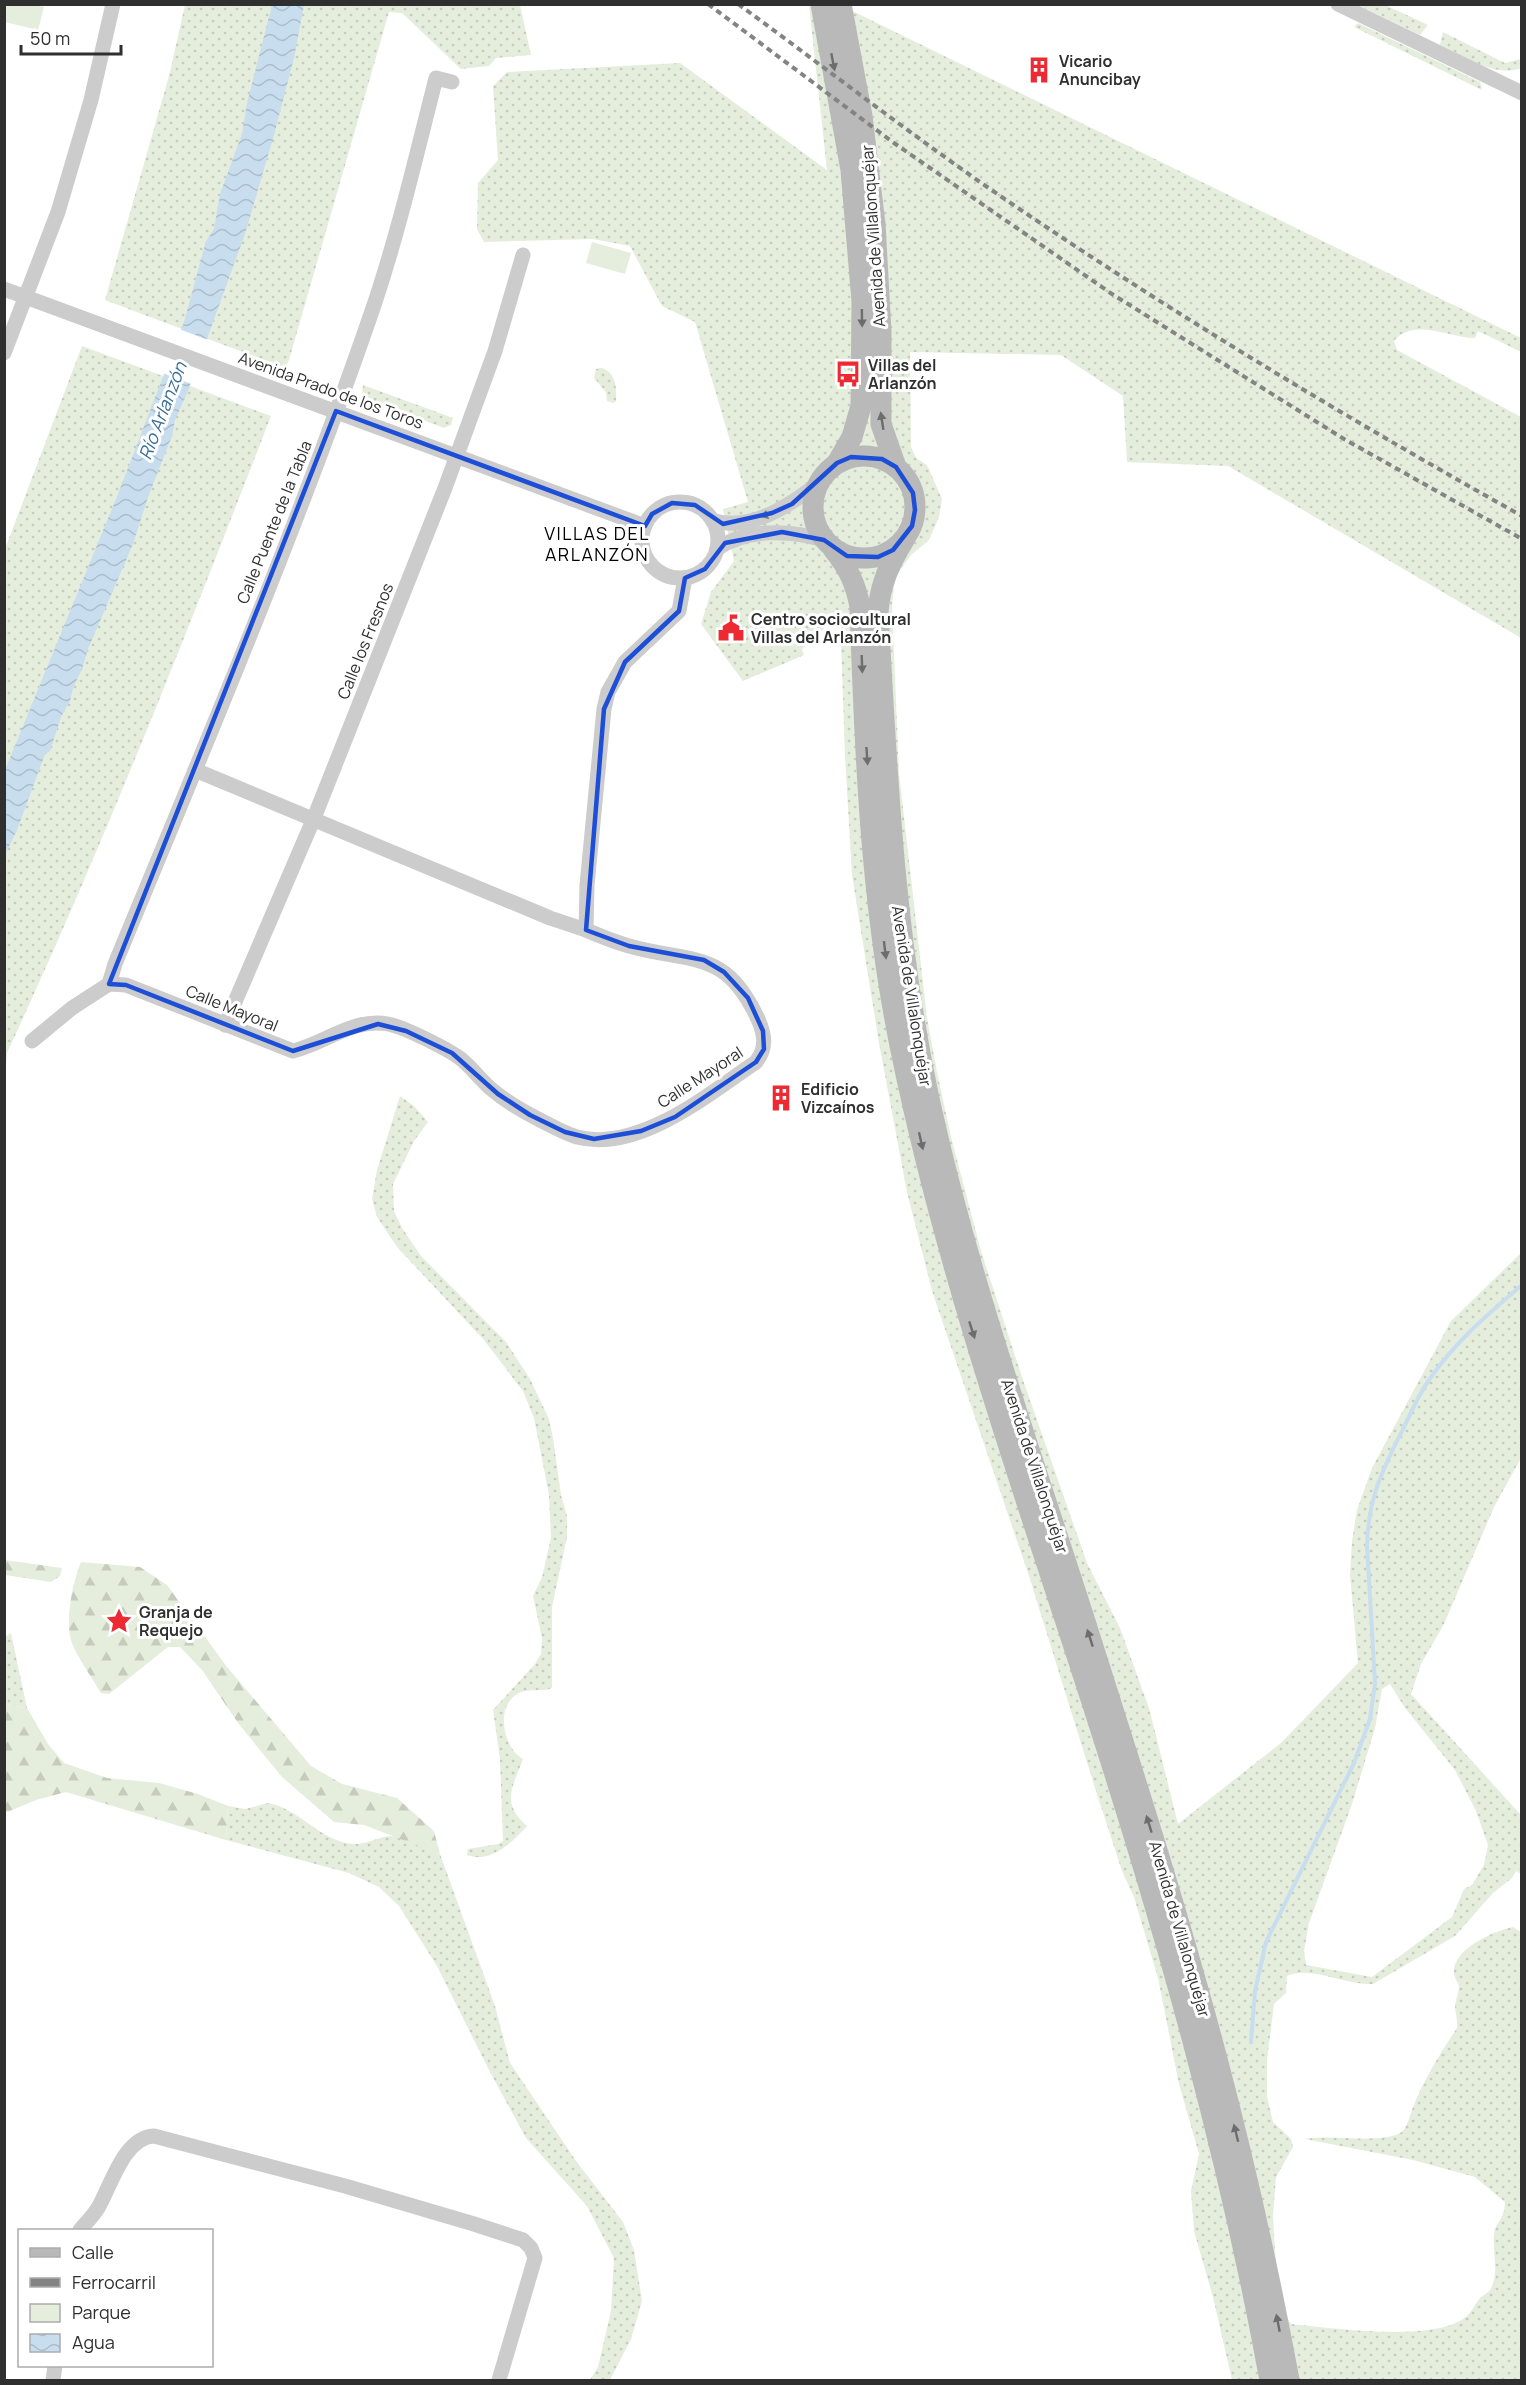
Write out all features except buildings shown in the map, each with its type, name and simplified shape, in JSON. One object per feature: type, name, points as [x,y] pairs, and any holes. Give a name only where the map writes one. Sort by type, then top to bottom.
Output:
[{"type":"street","points":[[4,352],[58,212],[91,100],[113,4]]},
{"type":"street","name":"Avenida de Villalonquéjar","points":[[821,4],[851,170],[862,301],[861,406],[852,437],[837,463]]},
{"type":"street","name":"Avenida de Villalonquéjar","points":[[841,4],[862,116],[875,224],[881,331],[881,424],[896,466]]},
{"type":"street","points":[[1338,4],[1521,93]]},
{"type":"street","name":"Calle Puente de la Tabla","points":[[109,984],[336,411],[372,310],[404,202],[436,78],[452,82]]},
{"type":"street","points":[[1497,82],[1514,82],[1521,78]]},
{"type":"street","name":"Calle los Fresnos","points":[[225,1026],[314,818],[457,456],[495,351],[517,259]]},
{"type":"street","name":"Avenida Prado de los Toros","points":[[4,289],[645,526]]},
{"type":"street","points":[[712,520],[729,524],[772,513],[792,504],[818,483],[837,463],[851,457],[867,455],[896,466],[907,479],[914,501],[912,525],[904,540],[893,550],[878,557],[863,559],[847,556],[829,545],[798,533],[782,532],[765,533],[725,543],[717,549]]},
{"type":"street","points":[[818,483],[813,498],[812,513],[816,527],[829,545]]},
{"type":"street","points":[[672,502],[684,502],[695,505],[712,520],[717,529],[717,549],[713,560],[705,569],[685,578],[673,578],[662,574],[646,558],[642,546],[645,526],[652,514],[661,507],[672,502]]},
{"type":"street","name":"Avenida de Villalonquéjar","points":[[904,540],[882,583],[878,612],[888,805],[897,904],[905,971],[929,1100],[971,1262],[1144,1807],[1197,1985],[1257,2219],[1289,2380]]},
{"type":"street","name":"Avenida de Villalonquéjar","points":[[829,545],[852,576],[860,607],[870,812],[886,957],[901,1050],[934,1194],[968,1316],[1142,1865],[1210,2102],[1249,2270],[1270,2380]]},
{"type":"street","points":[[195,770],[550,918],[586,930],[587,885],[604,709],[608,692],[625,662],[679,611],[685,578]]},
{"type":"street","name":"Calle Mayoral","points":[[109,984],[126,985],[293,1051],[351,1029],[388,1024],[453,1053],[498,1094],[530,1115],[564,1132],[594,1139],[641,1131],[675,1117],[756,1062],[761,1056],[763,1031],[748,998],[724,972],[704,960],[629,946],[586,930]]},
{"type":"street","points":[[32,1041],[72,1008],[109,984]]},
{"type":"street","points":[[81,2229],[98,2208],[126,2155],[142,2138],[154,2136],[355,2189],[523,2240],[531,2248],[535,2258],[499,2380]]},
{"type":"highlighted area","points":[[336,411],[645,526],[652,514],[672,503],[695,505],[723,524],[772,513],[792,504],[837,463],[851,457],[882,459],[896,467],[913,493],[915,510],[912,526],[893,550],[878,557],[847,556],[824,540],[782,532],[725,543],[705,569],[685,578],[679,611],[625,662],[604,709],[586,930],[629,946],[704,960],[724,972],[748,998],[763,1031],[764,1049],[756,1062],[675,1117],[641,1131],[594,1139],[565,1132],[530,1115],[498,1094],[452,1053],[406,1031],[378,1024],[293,1051],[126,985],[109,984]]},
{"type":"green space","points":[[5,4],[44,7],[38,30],[5,22]]},
{"type":"green space","points":[[185,5],[520,5],[531,55],[496,58],[489,66],[461,69],[402,13],[389,12],[285,368],[105,300],[169,76]]},
{"type":"green space","points":[[809,5],[840,5],[1521,338],[1521,352],[1478,331],[1475,338],[1432,330],[1411,330],[1394,341],[1397,350],[1521,417],[1521,638],[1228,466],[1127,462],[1123,396],[1061,355],[910,352],[911,447],[916,458],[927,465],[942,499],[939,517],[929,540],[911,555],[895,577],[892,605],[899,773],[927,1018],[951,1137],[981,1251],[1023,1380],[1087,1563],[1120,1628],[1149,1708],[1178,1824],[1282,1742],[1358,1663],[1350,1575],[1352,1541],[1357,1510],[1372,1468],[1451,1321],[1521,1253],[1521,1458],[1494,1507],[1444,1624],[1421,1664],[1411,1694],[1521,1815],[1521,1874],[1516,1871],[1512,1878],[1493,1893],[1455,1936],[1373,1984],[1318,1974],[1296,1973],[1287,1976],[1286,1993],[1274,2004],[1267,2060],[1267,2097],[1273,2122],[1291,2139],[1293,2147],[1276,2177],[1273,2216],[1276,2269],[1285,2315],[1291,2324],[1404,2332],[1447,2326],[1463,2319],[1480,2298],[1489,2291],[1493,2283],[1495,2277],[1494,2231],[1505,2208],[1505,2202],[1475,2177],[1413,2160],[1305,2139],[1374,2138],[1396,2135],[1402,2131],[1425,2081],[1457,2028],[1455,2005],[1459,1986],[1454,1973],[1455,1964],[1467,1949],[1485,1937],[1513,1927],[1521,1932],[1521,2380],[1232,2380],[1213,2297],[1194,2231],[1191,2191],[1199,2154],[1179,2084],[1158,1978],[1134,1897],[1122,1871],[1095,1788],[1029,1576],[932,1291],[907,1192],[879,1043],[852,875],[840,613],[802,649],[804,655],[743,681],[701,624],[711,592],[734,561],[723,509],[748,502],[695,322],[662,306],[630,246],[593,239],[484,242],[477,229],[478,183],[498,160],[493,86],[507,72],[680,63],[827,170]],"holes":[[[1390,1684],[1405,1708],[1455,1770],[1476,1811],[1488,1845],[1484,1865],[1472,1885],[1464,1889],[1452,1917],[1372,1977],[1306,1965],[1304,1951],[1309,1923],[1352,1804],[1375,1728],[1382,1689]]]},
{"type":"green space","points":[[1358,5],[1385,5],[1428,25],[1420,35]]},
{"type":"green space","points":[[1358,23],[1480,82],[1482,90],[1354,27]]},
{"type":"green space","points":[[1443,32],[1505,63],[1521,59],[1521,68],[1501,70],[1469,60],[1440,45]]},
{"type":"green space","points":[[592,242],[631,253],[625,274],[586,263]]},
{"type":"green space","points":[[82,346],[271,416],[177,656],[111,816],[7,1053],[5,1079],[5,549]]},
{"type":"green space","points":[[602,368],[610,373],[615,382],[616,401],[613,403],[607,401],[606,392],[594,378],[596,369]]},
{"type":"green space","points":[[363,385],[453,418],[451,425],[444,428],[365,398],[362,394]]},
{"type":"green space","points":[[400,1096],[414,1106],[428,1122],[414,1141],[393,1184],[394,1211],[402,1228],[421,1256],[506,1342],[530,1379],[549,1419],[561,1495],[567,1516],[567,1537],[552,1607],[552,1688],[519,1693],[511,1699],[504,1716],[506,1736],[510,1745],[523,1759],[513,1786],[511,1802],[527,1826],[508,1845],[484,1857],[467,1855],[468,1849],[498,1844],[503,1841],[500,1759],[493,1710],[535,1664],[541,1654],[542,1638],[533,1596],[542,1577],[551,1538],[549,1495],[534,1418],[523,1391],[484,1340],[397,1247],[377,1217],[372,1199],[377,1170]]},
{"type":"green space","points":[[5,1560],[62,1568],[60,1576],[51,1582],[5,1575]]},
{"type":"green space","points":[[81,1562],[140,1567],[167,1585],[227,1667],[311,1766],[342,1784],[397,1798],[434,1831],[440,1854],[364,1825],[334,1822],[282,1777],[238,1723],[202,1670],[180,1647],[168,1647],[109,1694],[101,1693],[76,1652],[69,1631],[71,1600]]},
{"type":"green space","points":[[11,1633],[27,1708],[7,1705],[5,1708],[5,1637]]},
{"type":"green space","points":[[7,1705],[27,1708],[48,1744],[64,1763],[107,1778],[159,1783],[198,1794],[228,1806],[226,1840],[66,1792],[36,1800],[5,1813],[4,1708]]},
{"type":"green space","points":[[268,1803],[288,1810],[325,1834],[346,1843],[359,1844],[391,1836],[440,1854],[495,2006],[510,2063],[576,2161],[623,2222],[634,2250],[642,2301],[631,2339],[610,2380],[590,2380],[598,2367],[611,2311],[614,2258],[587,2206],[526,2138],[437,1966],[399,1906],[379,1887],[349,1873],[226,1840],[228,1806],[245,1809]]},
{"type":"water","name":"Río Arlanzón","points":[[272,5],[304,5],[294,58],[245,234],[188,391],[175,420],[172,436],[148,497],[133,544],[88,649],[50,751],[45,754],[17,830],[5,855],[5,770],[118,494],[184,322],[206,241],[214,229],[220,194],[242,134],[247,103]]},
{"type":"pier","points":[[179,329],[211,341],[194,385],[163,373]]},
{"type":"waterway","points":[[1251,2042],[1255,1991],[1266,1942],[1354,1763],[1370,1719],[1375,1683],[1367,1546],[1376,1489],[1417,1400],[1439,1366],[1460,1341],[1522,1285]]},
{"type":"railway","points":[[708,4],[894,143],[1112,294],[1344,439],[1522,539]]},
{"type":"railway","points":[[738,4],[993,191],[1122,277],[1320,400],[1522,516]]},
{"type":"place","name":"Vicario Anuncibay","points":[[1039,70]]},
{"type":"place","name":"Villas del Arlanzón","points":[[848,374]]},
{"type":"place","name":"Centro sociocultural Villas del Arlanzón","points":[[731,628]]},
{"type":"place","name":"Edificio Vizcaínos","points":[[781,1098]]},
{"type":"place","name":"Granja de Requejo","points":[[119,1621]]},
{"type":"district","name":"VILLAS DEL ARLANZÓN","points":[[597,544]]}]
